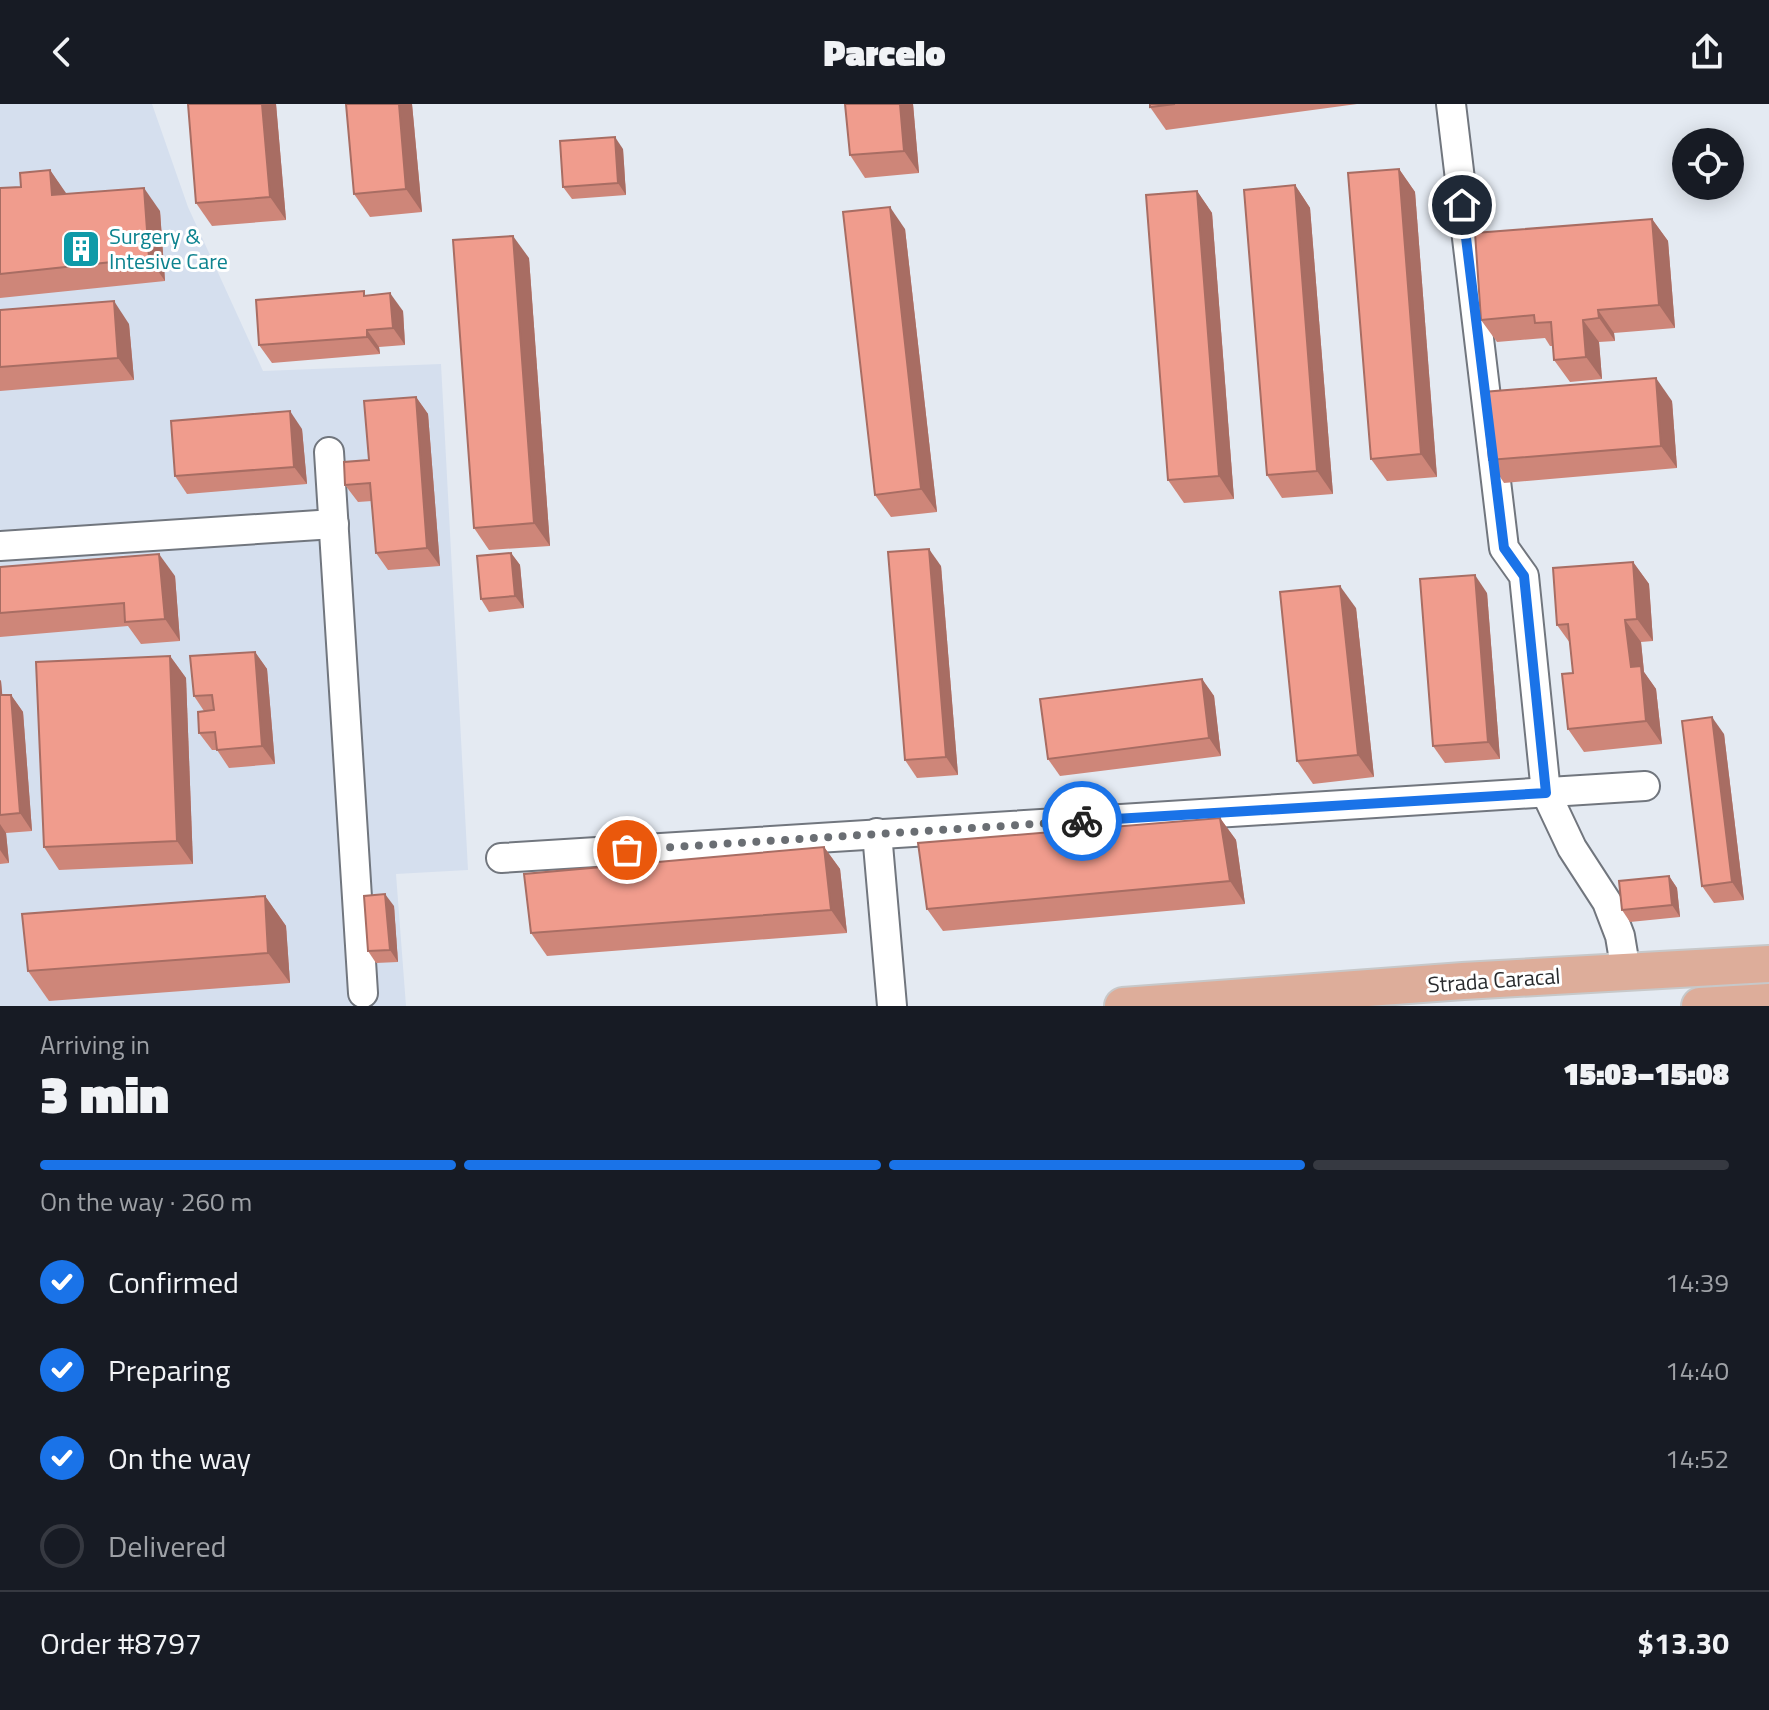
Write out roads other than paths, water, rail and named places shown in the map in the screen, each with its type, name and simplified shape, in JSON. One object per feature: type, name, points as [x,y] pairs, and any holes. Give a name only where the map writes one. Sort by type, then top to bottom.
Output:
[{"type":"main road","name":"Strada Caracal","points":[[1123,1006],[1463,994],[1626,972],[1769,964]]},
{"type":"main road","points":[[1700,1006],[1769,1002]]},
{"type":"lane","points":[[1451,104],[1504,548],[1524,576],[1546,793],[1572,848],[1607,902],[1620,936],[1626,972]]},
{"type":"lane","points":[[329,452],[363,993]]},
{"type":"lane","points":[[0,546],[334,524]]},
{"type":"lane","points":[[501,858],[1645,786]]},
{"type":"lane","points":[[877,833],[892,1006]]},
{"type":"place","name":"Surgery & Intesive Care","points":[[81,249]]}]
